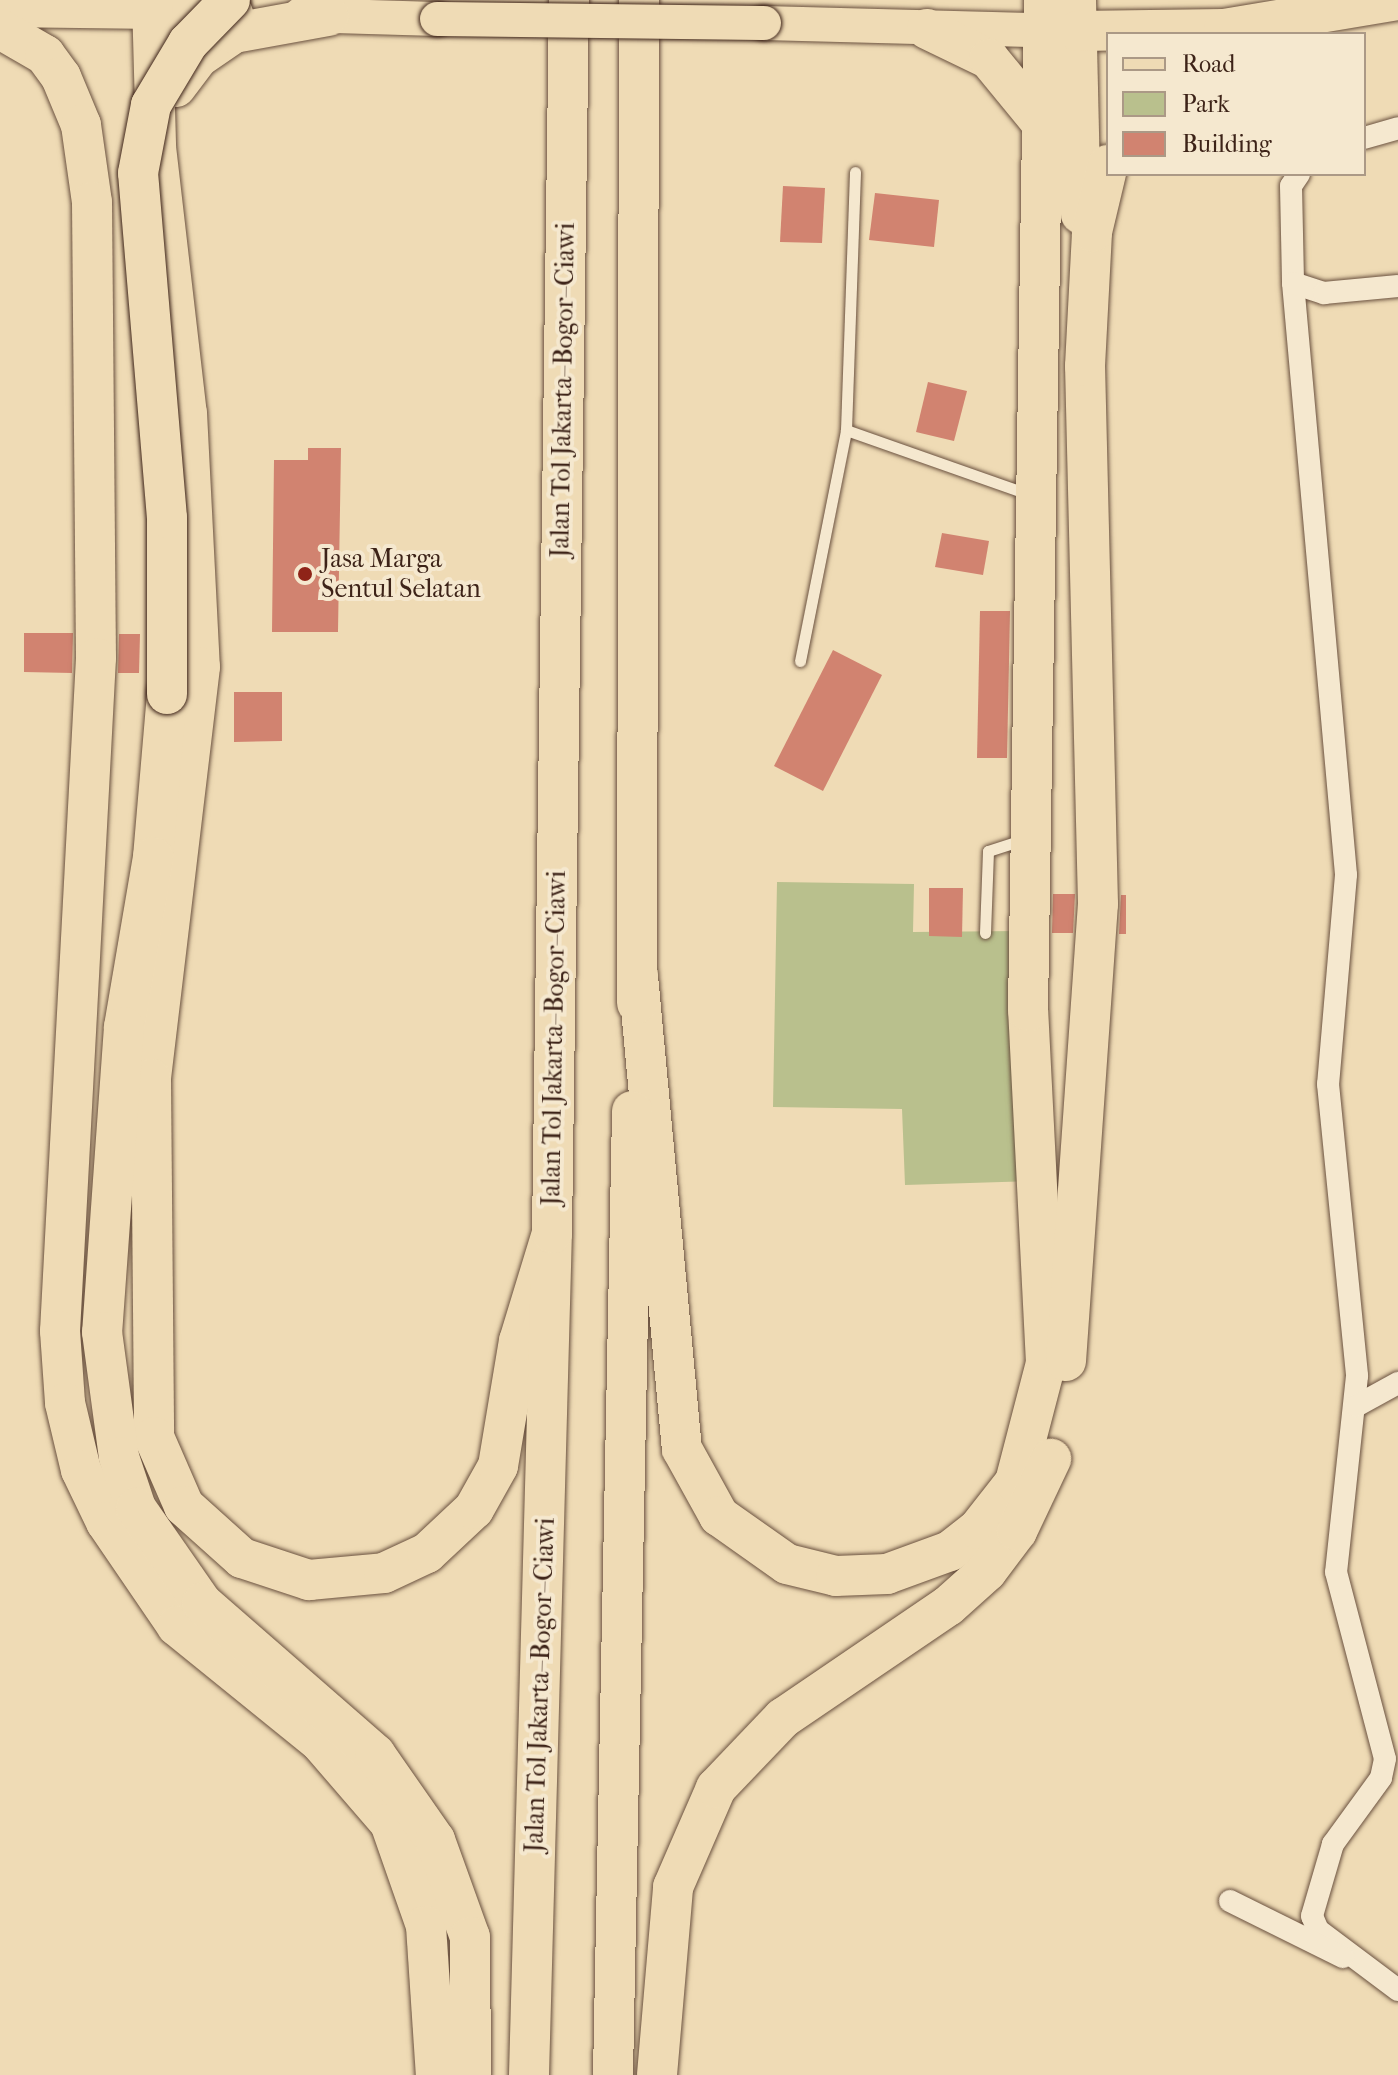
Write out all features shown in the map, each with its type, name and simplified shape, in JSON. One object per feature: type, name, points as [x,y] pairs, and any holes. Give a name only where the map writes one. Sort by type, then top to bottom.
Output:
[{"type":"highway","points":[[230,0],[188,43],[151,105],[138,173],[167,518],[167,694],[153,857],[124,1027],[102,1332],[112,1426],[136,1508],[163,1556],[202,1603],[375,1754],[435,1840],[470,1937],[471,2075]]},
{"type":"highway","name":"Jalan Tol Jakarta–Bogor–Ciawi","points":[[529,2075],[552,1233],[569,0]]},
{"type":"highway","points":[[613,2075],[624,1284],[638,976],[639,0]]},
{"type":"highway","points":[[1060,16],[1224,29],[1382,4]]},
{"type":"highway","points":[[1281,32],[1382,4]]},
{"type":"highway","points":[[152,6],[156,147],[187,413],[200,667],[151,1079],[154,1437],[184,1506],[242,1558],[309,1580],[384,1573],[427,1553],[474,1509],[498,1466],[519,1341],[552,1233]]},
{"type":"highway","points":[[156,147],[177,85],[211,47],[234,33],[328,16]]},
{"type":"highway","points":[[638,976],[682,1449],[719,1516],[787,1564],[836,1576],[914,1567],[978,1529],[1015,1482],[1046,1363],[1032,1181],[1030,838],[1040,121],[1060,16]]},
{"type":"highway","points":[[657,2075],[673,1887],[716,1788],[783,1718],[987,1571],[1041,1490],[1054,1449],[1098,904],[1085,366],[1060,16]]},
{"type":"highway","points":[[0,29],[45,55],[61,77],[81,125],[92,202],[96,658],[60,1331],[65,1403],[81,1470],[106,1522],[177,1626],[320,1742],[390,1823],[426,1926],[436,2075]]},
{"type":"highway","points":[[927,29],[989,59],[1040,121]]},
{"type":"highway","points":[[1085,366],[1092,232],[1106,173]]},
{"type":"main road","points":[[0,10],[152,6],[328,16],[764,23],[927,29],[1060,16]]},
{"type":"street","points":[[1366,137],[1398,128]]},
{"type":"street","points":[[1298,176],[1291,186],[1293,283],[1346,875],[1328,1084],[1356,1406],[1341,1477],[1336,1572],[1385,1759],[1381,1778],[1333,1844],[1312,1916],[1318,1930],[1398,1990]]},
{"type":"street","points":[[1293,283],[1324,293],[1398,286]]},
{"type":"street","points":[[1356,1406],[1398,1383]]},
{"type":"street","points":[[1230,1901],[1359,1963]]},
{"type":"lane","points":[[800,661],[846,430],[855,172]]},
{"type":"lane","points":[[846,430],[1035,496]]},
{"type":"lane","points":[[985,933],[988,851],[1030,838]]},
{"type":"green space","points":[[777,882],[914,884],[913,932],[1028,931],[1032,1181],[905,1185],[902,1109],[773,1107]]},
{"type":"building","points":[[783,186],[825,188],[822,243],[780,242]]},
{"type":"building","points":[[875,193],[939,200],[934,247],[869,240]]},
{"type":"building","points":[[928,382],[967,391],[954,441],[916,432]]},
{"type":"building","points":[[308,448],[341,448],[338,632],[272,632],[274,460],[308,460]]},
{"type":"building","points":[[942,533],[989,541],[983,575],[935,567]]},
{"type":"building","points":[[980,611],[1010,611],[1007,758],[977,758]]},
{"type":"building","points":[[24,633],[73,633],[72,673],[24,672]]},
{"type":"building","points":[[119,634],[140,634],[139,673],[118,673]]},
{"type":"building","points":[[833,650],[882,675],[823,791],[774,766]]},
{"type":"building","points":[[234,692],[282,692],[282,741],[234,742]]},
{"type":"building","points":[[929,888],[963,888],[962,937],[929,936]]},
{"type":"building","points":[[1053,894],[1075,894],[1073,933],[1052,933]]},
{"type":"building","points":[[1121,895],[1126,895],[1126,934],[1119,934]]},
{"type":"place","name":"Jasa Marga Sentul Selatan","points":[[305,574]]}]
